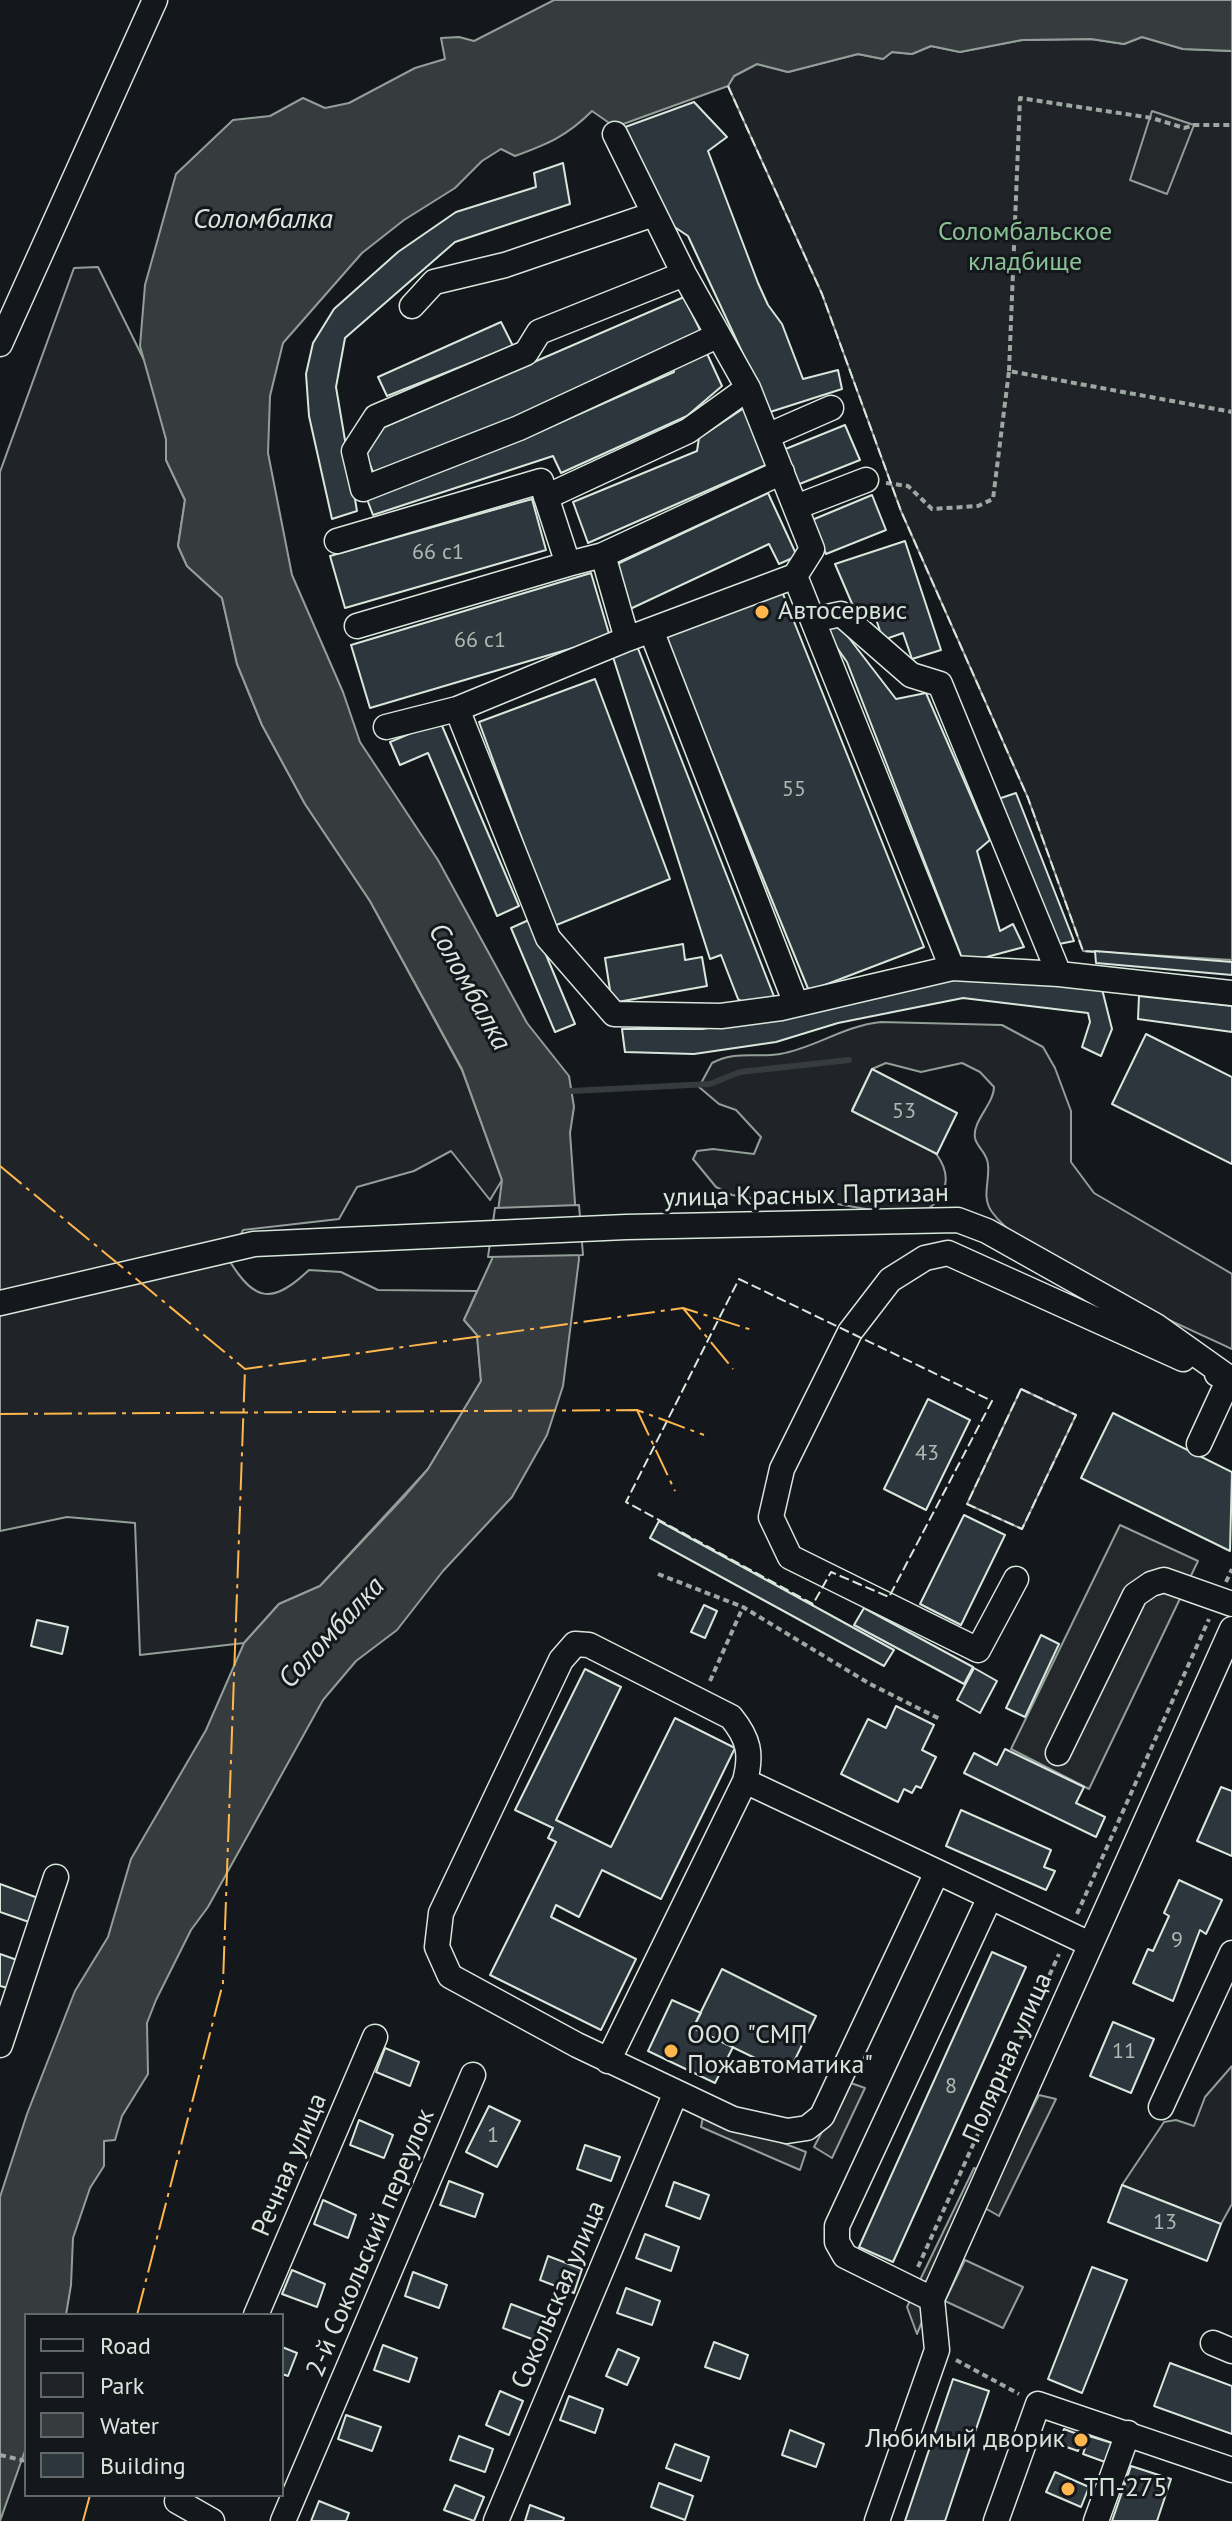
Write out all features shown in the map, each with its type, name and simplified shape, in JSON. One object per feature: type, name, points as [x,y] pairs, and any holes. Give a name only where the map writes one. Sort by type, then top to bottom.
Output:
[{"type":"street","points":[[0,344],[155,0]]},
{"type":"street","points":[[386,727],[457,709],[627,639],[795,576],[812,549],[748,388],[684,274],[615,134]]},
{"type":"street","points":[[412,306],[434,282],[505,265],[654,214]]},
{"type":"street","points":[[684,274],[539,332],[526,353],[376,417],[354,451],[363,489],[519,428],[717,336]]},
{"type":"street","points":[[546,497],[688,431],[748,388]]},
{"type":"street","points":[[767,436],[831,408]]},
{"type":"street","points":[[357,626],[603,555],[782,472]]},
{"type":"street","points":[[796,507],[866,480]]},
{"type":"street","points":[[337,541],[541,481],[568,564]]},
{"type":"street","points":[[603,555],[627,639]]},
{"type":"street","points":[[795,576],[952,968]]},
{"type":"street","points":[[813,620],[841,614],[911,675],[940,684],[1059,974]]},
{"type":"street","points":[[651,630],[796,1004]]},
{"type":"street","points":[[457,709],[548,938],[614,1014],[721,1016],[796,1004],[952,968],[1059,974],[1232,993]]},
{"type":"street","name":"улица Красных Партизан","points":[[0,1303],[254,1244],[626,1227],[958,1220],[987,1231],[1156,1326],[1230,1380]]},
{"type":"street","points":[[1016,1579],[978,1650],[790,1557],[771,1517],[782,1469],[850,1332],[890,1280],[925,1258],[948,1253],[1230,1380],[1199,1444]]},
{"type":"street","points":[[1058,1753],[1135,1595],[1151,1584],[1164,1580],[1232,1604]]},
{"type":"street","name":"Полярная улица","points":[[877,2521],[937,2350],[932,2299],[1232,1629]]},
{"type":"street","points":[[608,2061],[745,1781],[751,1759],[747,1736],[731,1717],[589,1645],[575,1644],[561,1660],[441,1913],[437,1947],[450,1976],[608,2061],[733,2119],[787,2131],[807,2128],[822,2116],[937,1872]]},
{"type":"street","points":[[745,1781],[1090,1944]]},
{"type":"street","points":[[0,2045],[56,1877]]},
{"type":"street","points":[[932,2299],[845,2256],[837,2242],[837,2226],[990,1897]]},
{"type":"street","points":[[1161,2107],[1232,1953]]},
{"type":"street","name":"Речная улица","points":[[257,2313],[375,2037]]},
{"type":"street","name":"2-й Сокольский переулок","points":[[283,2521],[473,2075]]},
{"type":"street","name":"Сокольская улица","points":[[496,2521],[676,2092]]},
{"type":"street","points":[[996,2521],[1038,2404],[1232,2470]]},
{"type":"street","points":[[1096,2521],[1128,2433]]},
{"type":"street","points":[[175,2506],[212,2521]]},
{"type":"path","points":[[908,486],[932,509],[978,506],[993,499],[1009,371],[1020,98],[1152,118],[1184,128],[1232,125]]},
{"type":"path","points":[[1009,371],[1232,412]]},
{"type":"path","points":[[658,1574],[743,1607],[870,1684],[940,1719]]},
{"type":"path","points":[[700,1701],[743,1607]]},
{"type":"path","points":[[937,2350],[1038,2404]]},
{"type":"path","points":[[0,2455],[24,2461]]},
{"type":"green space","name":"Соломбальское кладбище","points":[[1142,37],[1183,49],[1232,51],[1232,960],[1083,951],[1028,798],[901,511],[822,294],[728,86],[734,76],[757,64],[788,72],[858,54],[883,59],[892,52],[912,54],[931,46],[960,52],[1022,40],[1091,39],[1124,44]]},
{"type":"green space","points":[[98,267],[149,370],[166,439],[166,460],[185,500],[178,546],[187,566],[222,598],[237,664],[262,725],[305,804],[370,901],[462,1070],[502,1180],[490,1200],[451,1151],[414,1171],[357,1187],[339,1219],[243,1230],[229,1260],[247,1284],[265,1294],[285,1289],[309,1270],[341,1272],[378,1290],[477,1291],[464,1320],[477,1335],[481,1381],[428,1469],[320,1586],[279,1604],[244,1643],[140,1655],[135,1523],[67,1517],[0,1531],[0,472],[74,268]]},
{"type":"green space","points":[[881,1022],[1002,1025],[1043,1047],[1055,1068],[1071,1111],[1071,1162],[1094,1193],[1232,1274],[1232,1349],[1067,1269],[1009,1230],[992,1212],[986,1195],[988,1161],[976,1142],[975,1132],[994,1087],[980,1072],[962,1063],[921,1072],[886,1063],[872,1069],[852,1110],[937,1155],[945,1170],[945,1185],[939,1198],[927,1210],[877,1211],[826,1202],[792,1205],[732,1195],[716,1187],[693,1159],[697,1151],[713,1149],[754,1154],[761,1137],[736,1110],[719,1104],[699,1087],[712,1063],[729,1057],[793,1051],[854,1028]]},
{"type":"green space","points":[[1021,1389],[1076,1415],[1022,1529],[967,1504]]},
{"type":"green space","points":[[1232,2066],[1232,2204],[1221,2224],[1122,2185],[1164,2122],[1176,2120],[1194,2126],[1205,2097]]},
{"type":"shaded area","points":[[1152,111],[1194,125],[1167,194],[1130,180]]},
{"type":"shaded area","points":[[1120,1525],[1198,1561],[1089,1789],[1011,1749]]},
{"type":"shaded area","points":[[848,2082],[865,2088],[832,2158],[814,2147]]},
{"type":"shaded area","points":[[1039,2095],[1056,2099],[999,2216],[983,2207]]},
{"type":"shaded area","points":[[704,2112],[806,2152],[800,2170],[701,2127]]},
{"type":"shaded area","points":[[974,2168],[983,2172],[917,2334],[907,2307]]},
{"type":"shaded area","points":[[965,2260],[1023,2287],[1003,2328],[945,2301]]},
{"type":"water","name":"Соломбалка","points":[[554,0],[1232,0],[1232,51],[1183,49],[1142,37],[1124,44],[1091,39],[1022,40],[960,52],[931,46],[912,54],[892,52],[883,59],[858,54],[788,72],[757,64],[734,76],[728,86],[615,127],[592,111],[574,127],[547,143],[515,156],[501,149],[482,161],[455,188],[404,220],[362,253],[283,343],[270,396],[268,453],[292,575],[343,692],[360,742],[438,860],[527,1023],[569,1076],[574,1107],[570,1133],[579,1259],[563,1386],[547,1435],[512,1497],[443,1571],[397,1630],[356,1661],[323,1700],[208,1907],[191,1930],[156,2000],[147,2023],[148,2074],[122,2116],[115,2140],[104,2141],[104,2166],[90,2188],[73,2238],[66,2313],[24,2313],[24,2454],[0,2521],[0,2197],[27,2114],[75,1991],[108,1937],[131,1859],[206,1730],[244,1643],[279,1604],[320,1586],[403,1498],[428,1469],[481,1381],[477,1335],[464,1320],[492,1259],[502,1180],[462,1069],[370,901],[305,804],[262,725],[237,664],[222,598],[187,566],[178,546],[185,500],[166,460],[166,439],[140,346],[145,285],[176,174],[233,120],[270,116],[303,98],[325,108],[349,103],[415,68],[445,59],[441,38],[459,37],[474,41]]},
{"type":"pier","points":[[579,1205],[583,1255],[488,1257],[495,1208]]},
{"type":"building","points":[[694,102],[727,137],[708,151],[758,283],[768,305],[782,324],[803,379],[838,370],[842,389],[770,412],[688,236],[673,226],[617,130]]},
{"type":"building","points":[[563,163],[570,204],[455,242],[345,338],[336,387],[357,511],[332,519],[309,416],[306,374],[313,343],[334,309],[398,252],[456,212],[536,187],[534,173]]},
{"type":"building","points":[[684,297],[701,332],[515,420],[373,472],[365,452],[384,427]]},
{"type":"building","points":[[501,322],[513,346],[387,396],[378,377]]},
{"type":"building","points":[[704,347],[722,386],[687,416],[561,473],[553,456],[373,515],[365,494],[532,435],[674,372],[672,361]]},
{"type":"building","points":[[744,408],[768,464],[588,543],[573,502],[697,451],[699,438]]},
{"type":"building","points":[[845,425],[860,460],[797,485],[783,450]]},
{"type":"building","points":[[768,493],[797,556],[779,564],[769,544],[630,609],[613,566]]},
{"type":"building","points":[[872,495],[886,530],[826,554],[812,520]]},
{"type":"building","points":[[532,499],[546,550],[345,608],[330,556]]},
{"type":"building","points":[[905,541],[941,650],[912,659],[903,633],[883,640],[876,619],[859,620],[835,564]]},
{"type":"building","points":[[591,573],[610,637],[370,708],[351,645]]},
{"type":"building","points":[[781,589],[924,947],[809,991],[663,633]]},
{"type":"building","points":[[839,625],[896,699],[926,693],[990,840],[977,851],[1000,931],[1013,924],[1024,947],[964,963],[847,662],[824,629]]},
{"type":"building","points":[[637,646],[775,999],[748,1005],[738,999],[721,955],[710,959],[613,657]]},
{"type":"building","points":[[595,679],[670,879],[554,926],[479,722]]},
{"type":"building","points":[[440,721],[519,906],[497,916],[428,753],[400,765],[390,742]]},
{"type":"building","points":[[1016,793],[1074,941],[1059,944],[998,799]]},
{"type":"building","points":[[531,919],[575,1024],[555,1032],[511,928]]},
{"type":"building","points":[[683,944],[685,960],[702,957],[707,986],[612,1003],[605,958]]},
{"type":"building","points":[[1095,951],[1232,962],[1232,975],[1096,963]]},
{"type":"building","points":[[960,979],[1102,989],[1112,1029],[1101,1056],[1082,1047],[1090,1022],[1088,1013],[963,998],[838,1023],[776,1042],[694,1054],[625,1052],[622,1029],[702,1029],[786,1016],[867,996]]},
{"type":"building","points":[[1139,996],[1232,1006],[1232,1032],[1138,1019]]},
{"type":"building","points":[[1146,1034],[1232,1077],[1232,1164],[1112,1104]]},
{"type":"building","points":[[872,1069],[957,1113],[937,1154],[852,1111]]},
{"type":"building","points":[[928,1399],[970,1420],[926,1510],[884,1489]]},
{"type":"building","points":[[1113,1413],[1232,1472],[1230,1551],[1081,1478]]},
{"type":"building","points":[[964,1515],[1005,1535],[961,1625],[920,1604]]},
{"type":"building","points":[[659,1521],[894,1650],[884,1666],[650,1538]]},
{"type":"building","points":[[704,1605],[717,1611],[705,1638],[691,1632]]},
{"type":"building","points":[[864,1608],[973,1667],[964,1684],[854,1625]]},
{"type":"building","points":[[37,1620],[68,1627],[62,1654],[31,1646]]},
{"type":"building","points":[[1041,1635],[1059,1644],[1025,1717],[1006,1708]]},
{"type":"building","points":[[974,1668],[997,1681],[980,1713],[957,1700]]},
{"type":"building","points":[[585,1669],[621,1687],[556,1820],[611,1847],[675,1718],[735,1748],[661,1899],[602,1870],[579,1917],[556,1905],[551,1917],[636,1959],[601,2030],[490,1975],[556,1842],[548,1838],[553,1828],[515,1810]]},
{"type":"building","points":[[896,1706],[934,1725],[922,1750],[936,1757],[921,1788],[916,1786],[912,1793],[904,1789],[898,1802],[841,1774],[868,1719],[886,1728]]},
{"type":"building","points":[[1005,1749],[1084,1787],[1076,1803],[1105,1817],[1096,1837],[964,1773],[974,1753],[997,1765]]},
{"type":"building","points":[[1221,1787],[1232,1791],[1232,1856],[1197,1841]]},
{"type":"building","points":[[961,1810],[1051,1850],[1044,1867],[1055,1871],[1046,1890],[946,1846]]},
{"type":"building","points":[[1179,1880],[1222,1900],[1206,1934],[1200,1930],[1173,2001],[1133,1983],[1148,1949],[1153,1951],[1169,1916],[1164,1913]]},
{"type":"building","points":[[0,1884],[38,1898],[29,1922],[0,1912]]},
{"type":"building","points":[[992,1952],[1026,1967],[893,2262],[859,2247]]},
{"type":"building","points":[[0,1954],[17,1960],[8,1988],[0,1986]]},
{"type":"building","points":[[722,1969],[816,2016],[788,2074],[693,2028]]},
{"type":"building","points":[[672,2000],[701,2013],[693,2028],[733,2047],[715,2083],[648,2051]]},
{"type":"building","points":[[1113,2022],[1154,2039],[1131,2093],[1090,2076]]},
{"type":"building","points":[[385,2048],[419,2062],[410,2086],[376,2072]]},
{"type":"building","points":[[489,2106],[520,2121],[497,2167],[466,2152]]},
{"type":"building","points":[[359,2120],[393,2135],[384,2158],[350,2145]]},
{"type":"building","points":[[585,2145],[620,2157],[611,2181],[577,2169]]},
{"type":"building","points":[[449,2181],[483,2194],[475,2217],[440,2205]]},
{"type":"building","points":[[674,2182],[709,2195],[700,2219],[666,2206]]},
{"type":"building","points":[[1122,2185],[1221,2224],[1207,2261],[1108,2222]]},
{"type":"building","points":[[323,2200],[356,2215],[348,2238],[314,2224]]},
{"type":"building","points":[[645,2234],[679,2247],[671,2271],[636,2258]]},
{"type":"building","points":[[548,2256],[582,2269],[574,2293],[540,2280]]},
{"type":"building","points":[[1092,2267],[1127,2280],[1082,2393],[1048,2379]]},
{"type":"building","points":[[292,2270],[325,2284],[317,2307],[282,2294]]},
{"type":"building","points":[[413,2272],[447,2285],[439,2308],[405,2296]]},
{"type":"building","points":[[626,2288],[660,2301],[652,2325],[617,2313]]},
{"type":"building","points":[[511,2304],[545,2317],[537,2341],[503,2328]]},
{"type":"building","points":[[714,2342],[748,2355],[740,2379],[705,2367]]},
{"type":"building","points":[[383,2345],[417,2358],[409,2382],[374,2370]]},
{"type":"building","points":[[284,2348],[297,2353],[288,2376],[284,2375]]},
{"type":"building","points":[[618,2349],[639,2358],[627,2385],[606,2376]]},
{"type":"building","points":[[1170,2363],[1232,2386],[1232,2434],[1154,2406]]},
{"type":"building","points":[[953,2379],[989,2391],[945,2521],[905,2521]]},
{"type":"building","points":[[500,2391],[523,2401],[509,2435],[486,2425]]},
{"type":"building","points":[[569,2396],[603,2409],[595,2433],[560,2420]]},
{"type":"building","points":[[346,2415],[381,2427],[372,2451],[338,2439]]},
{"type":"building","points":[[1064,2429],[1083,2436],[1078,2451],[1058,2444]]},
{"type":"building","points":[[790,2430],[824,2444],[816,2467],[782,2455]]},
{"type":"building","points":[[459,2436],[493,2449],[485,2472],[450,2460]]},
{"type":"building","points":[[1089,2436],[1112,2443],[1105,2462],[1083,2454]]},
{"type":"building","points":[[675,2444],[709,2457],[701,2481],[666,2468]]},
{"type":"building","points":[[1131,2466],[1171,2479],[1157,2521],[1112,2521]]},
{"type":"building","name":"ТП-275","points":[[1055,2472],[1089,2487],[1081,2507],[1046,2492]]},
{"type":"building","points":[[659,2483],[693,2496],[685,2520],[651,2507]]},
{"type":"building","points":[[455,2485],[484,2497],[474,2521],[444,2510]]},
{"type":"building","points":[[319,2501],[349,2513],[346,2521],[311,2521]]},
{"type":"building","points":[[530,2505],[564,2518],[563,2521],[525,2521]]},
{"type":"waterway","points":[[571,1091],[710,1084],[740,1072],[849,1060]]},
{"type":"fence","points":[[728,86],[822,294],[901,511],[1028,798],[1083,951],[1100,952]]},
{"type":"fence","points":[[739,1279],[992,1401],[889,1597],[831,1572],[813,1604],[626,1502],[739,1279]]},
{"type":"fence","points":[[1021,1389],[1076,1415],[1022,1529],[967,1504],[1021,1389]]},
{"type":"power","points":[[0,1166],[245,1369],[683,1308],[752,1330]]},
{"type":"power","points":[[683,1308],[733,1369]]},
{"type":"power","points":[[138,2313],[223,1983],[245,1369]]},
{"type":"power","points":[[637,1410],[675,1491]]},
{"type":"power","points":[[0,1414],[637,1410],[704,1435]]},
{"type":"power","points":[[83,2521],[89,2497]]},
{"type":"place","name":"Автосервис","points":[[762,612]]},
{"type":"place","name":"ООО \"СМП Пожавтоматика\"","points":[[671,2051]]},
{"type":"place","name":"Любимый дворик","points":[[1081,2440]]},
{"type":"place","name":"ТП-275","points":[[1068,2489]]}]
